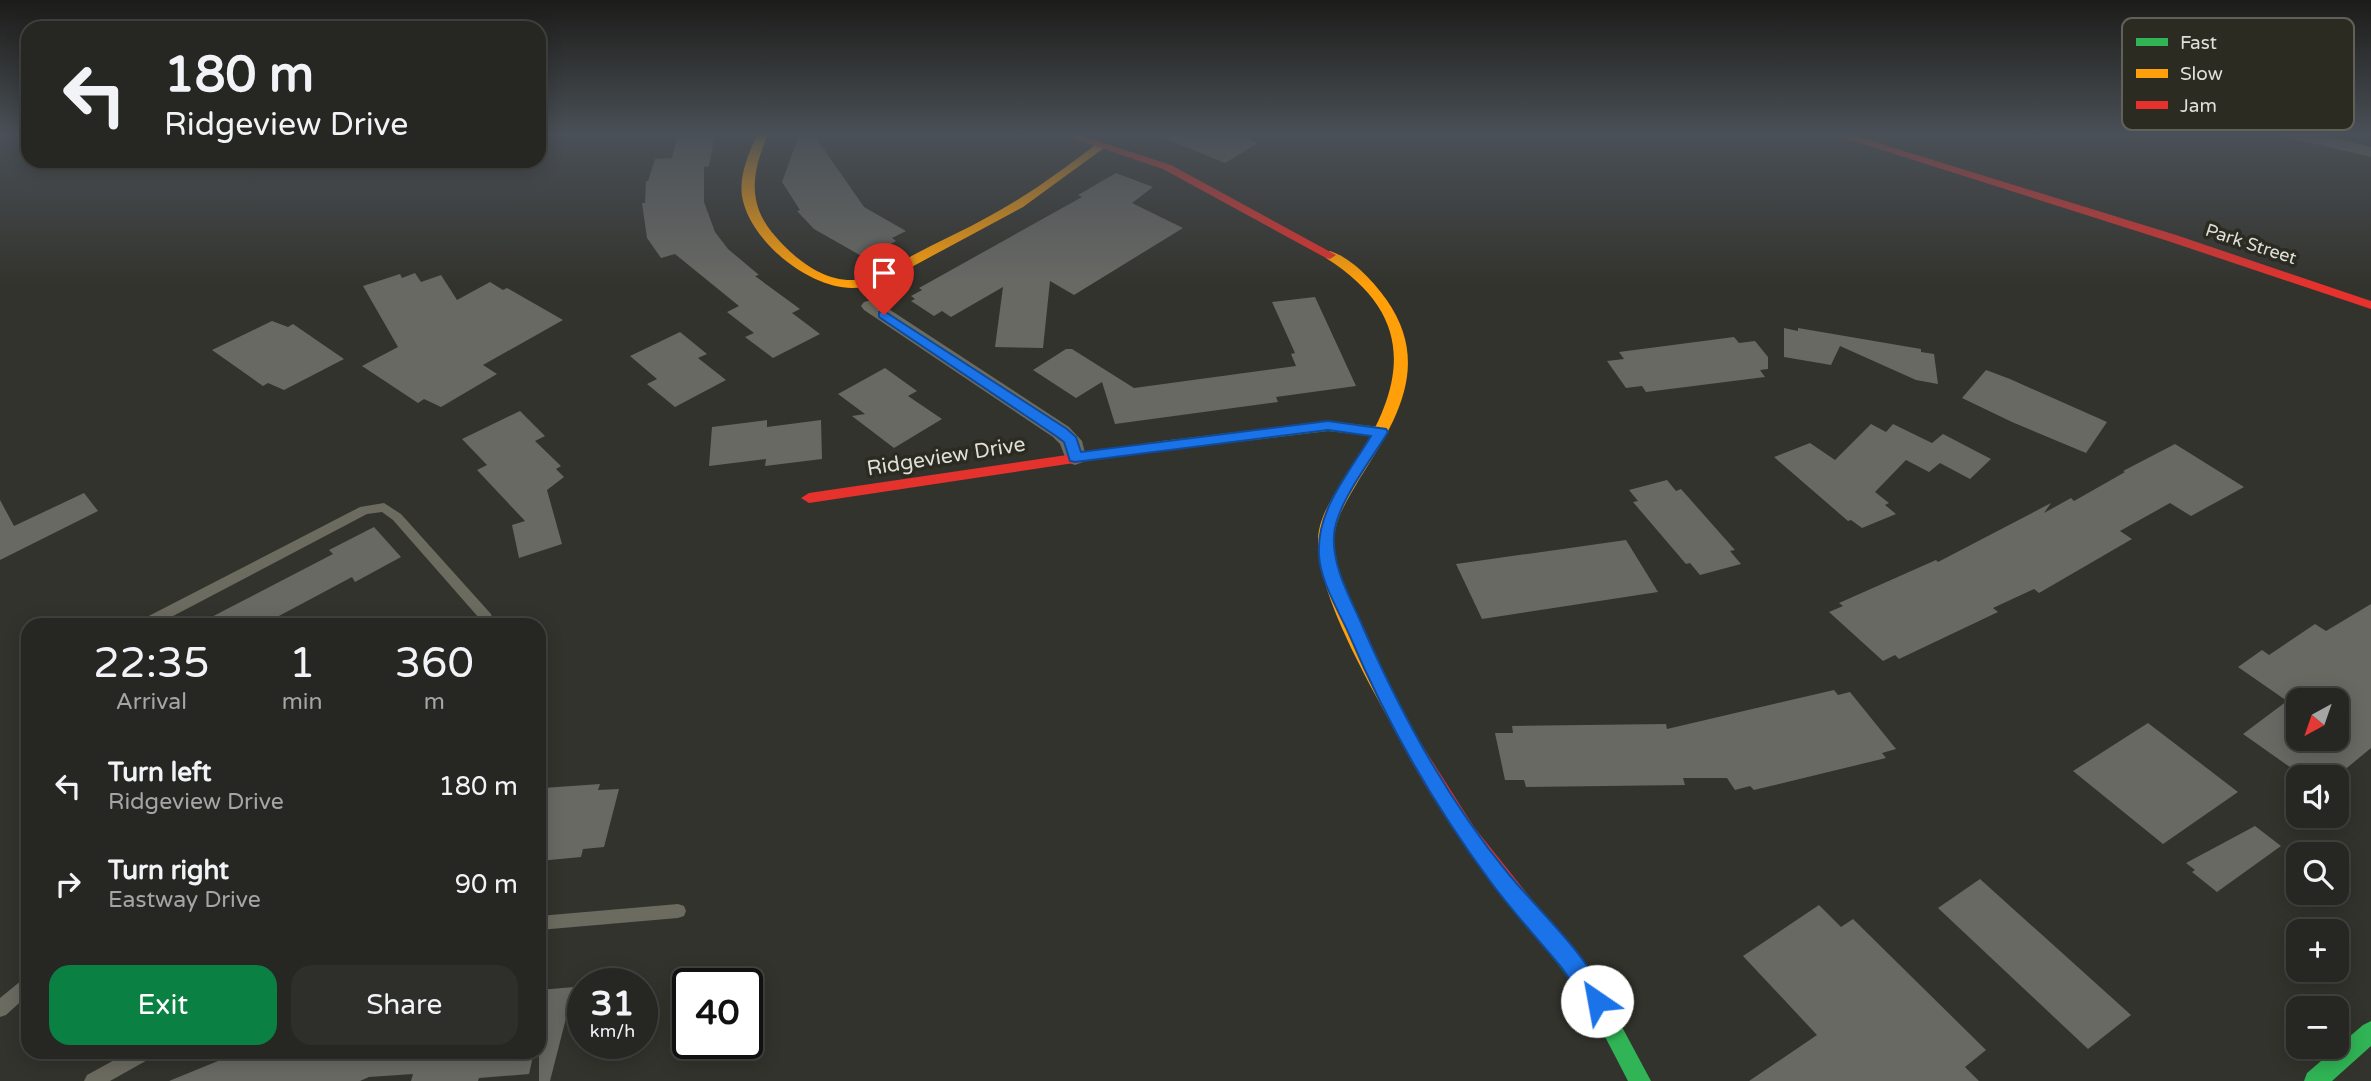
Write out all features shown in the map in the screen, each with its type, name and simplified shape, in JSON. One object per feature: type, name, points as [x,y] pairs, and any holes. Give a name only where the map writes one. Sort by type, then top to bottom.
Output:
[{"type":"street","points":[[746,184],[756,221],[779,246],[816,274],[835,282],[857,284],[878,279],[1020,204],[1047,184]]},
{"type":"street","points":[[1201,184],[1340,261],[1372,289],[1393,322],[1405,366],[1402,390],[1332,513],[1326,534],[1327,559],[1385,698],[1422,764],[1498,876],[1576,969],[1607,1017],[1640,1081]]},
{"type":"street","name":"Park Street","points":[[1999,184],[2172,238],[2371,305]]},
{"type":"street","points":[[871,306],[1061,432],[1071,440],[1075,457]]},
{"type":"street","name":"Ridgeview Drive","points":[[809,498],[1075,457],[1328,426],[1380,432]]},
{"type":"street","points":[[2315,1081],[2371,1032]]},
{"type":"lane","points":[[157,618],[364,510],[384,508],[397,517],[486,618]]},
{"type":"lane","points":[[546,922],[678,911]]},
{"type":"lane","points":[[0,1009],[21,991]]},
{"type":"lane","points":[[93,1081],[132,1059]]},
{"type":"building","points":[[646,184],[704,184],[704,202],[715,232],[728,249],[759,275],[755,276],[800,309],[792,313],[820,334],[773,358],[745,337],[754,333],[727,312],[739,306],[675,254],[661,258],[647,238],[642,203],[645,203]]},
{"type":"building","points":[[784,184],[848,184],[864,207],[906,231],[892,238],[896,241],[865,258],[814,229],[797,211],[800,210]]},
{"type":"building","points":[[1096,184],[1146,184],[1153,187],[1132,203],[1183,228],[1074,295],[1050,281],[1043,348],[995,347],[1003,287],[951,317],[942,311],[934,316],[911,301],[915,299],[911,296],[922,290],[919,288],[1082,197],[1078,195]]},
{"type":"building","points":[[415,273],[421,282],[441,275],[457,300],[490,282],[503,290],[507,288],[563,320],[483,365],[497,374],[441,407],[424,399],[418,403],[362,366],[398,347],[363,286],[400,274],[402,278]]},
{"type":"building","points":[[1315,297],[1356,386],[1276,397],[1278,402],[1115,424],[1102,382],[1076,398],[1033,370],[1066,349],[1072,349],[1134,388],[1296,366],[1291,354],[1295,353],[1272,302]]},
{"type":"building","points":[[272,321],[288,327],[293,324],[344,359],[284,390],[268,383],[263,386],[212,350]]},
{"type":"building","points":[[1784,328],[1798,331],[1798,328],[1921,349],[1921,352],[1934,354],[1938,384],[1916,380],[1840,346],[1831,365],[1784,357]]},
{"type":"building","points":[[680,332],[707,354],[698,358],[726,380],[675,407],[647,384],[657,379],[630,356]]},
{"type":"building","points":[[1734,337],[1739,343],[1755,341],[1768,357],[1768,369],[1760,370],[1765,377],[1646,392],[1642,386],[1626,388],[1607,361],[1624,359],[1619,352]]},
{"type":"building","points":[[885,368],[917,391],[908,396],[942,419],[894,448],[852,416],[865,414],[838,394]]},
{"type":"building","points":[[1986,370],[2107,422],[2086,453],[2012,422],[1962,398]]},
{"type":"building","points":[[520,411],[545,436],[535,441],[561,466],[556,469],[564,477],[547,490],[562,544],[519,558],[512,525],[525,521],[477,470],[487,465],[462,439]]},
{"type":"building","points":[[767,420],[767,427],[821,420],[822,459],[765,466],[766,459],[709,466],[712,427]]},
{"type":"building","points":[[1871,424],[1886,432],[1893,424],[1932,443],[1943,434],[1991,459],[1970,479],[1940,463],[1929,472],[1906,460],[1875,492],[1889,503],[1885,505],[1896,514],[1862,528],[1851,520],[1848,521],[1774,457],[1810,443],[1835,460]]},
{"type":"building","points":[[2175,444],[2244,487],[2191,516],[2170,503],[2120,531],[2132,539],[2039,593],[2034,589],[1993,608],[1998,612],[1899,659],[1895,655],[1883,661],[1829,612],[1843,606],[1839,603],[1936,560],[1938,562],[2051,503],[2044,513],[2071,498],[2074,501]]},
{"type":"building","points":[[1667,480],[1676,491],[1681,489],[1735,550],[1730,551],[1741,564],[1700,575],[1690,563],[1686,564],[1633,502],[1638,501],[1629,490]]},
{"type":"building","points":[[84,493],[98,511],[0,560],[0,500],[14,526]]},
{"type":"building","points":[[374,527],[401,557],[355,582],[352,577],[275,618],[210,618],[333,554],[329,550]]},
{"type":"building","points":[[1626,540],[1658,592],[1482,619],[1456,564]]},
{"type":"building","points":[[2371,604],[2371,748],[2349,766],[2287,765],[2243,734],[2286,702],[2286,751],[2349,751],[2349,688],[2286,688],[2286,700],[2238,667],[2262,650],[2269,655],[2315,624],[2326,631]]},
{"type":"building","points":[[1834,690],[1838,695],[1850,692],[1896,749],[1882,753],[1886,758],[1754,790],[1750,786],[1735,790],[1727,778],[1683,778],[1685,785],[1526,787],[1524,780],[1505,780],[1495,733],[1513,733],[1512,726],[1666,724],[1667,729]]},
{"type":"building","points":[[2148,723],[2238,792],[2163,844],[2073,771]]},
{"type":"building","points":[[600,784],[598,790],[619,789],[604,847],[583,849],[581,857],[546,860],[546,788]]},
{"type":"building","points":[[2255,826],[2281,846],[2217,892],[2192,872],[2195,870],[2186,863]]},
{"type":"building","points":[[1980,879],[2131,1015],[2088,1049],[1938,908]]},
{"type":"building","points":[[1819,905],[1841,927],[1853,919],[1986,1050],[1965,1067],[1979,1081],[1749,1081],[1817,1035],[1743,956]]},
{"type":"building","points":[[567,988],[567,1014],[550,1081],[539,1081],[539,1059],[546,1059],[546,989]]},
{"type":"building","points":[[223,1059],[532,1059],[529,1074],[479,1078],[478,1081],[411,1081],[413,1074],[369,1077],[360,1081],[169,1081]]},
{"type":"traffic: fast","points":[[1162,446],[1328,426],[1380,432]]},
{"type":"traffic: fast","points":[[1541,927],[1593,993],[1640,1081]]},
{"type":"traffic: fast","points":[[2315,1081],[2371,1032]]},
{"type":"traffic: slow","points":[[747,184],[752,211],[777,246],[816,275],[851,284],[871,281],[889,274],[996,218],[1048,184]]},
{"type":"traffic: slow","points":[[1330,255],[1358,275],[1373,291],[1392,319],[1400,341],[1402,362],[1394,404],[1375,443],[1335,509],[1326,539],[1327,557],[1343,607],[1404,731]]},
{"type":"traffic: jam","points":[[1199,184],[1330,255]]},
{"type":"traffic: jam","points":[[1999,184],[2172,238],[2371,305]]},
{"type":"traffic: jam","points":[[809,498],[1162,446]]},
{"type":"traffic: jam","points":[[1404,731],[1467,833],[1541,927]]},
{"type":"route","points":[[884,315],[1061,432],[1071,440],[1075,457],[1328,426],[1380,432],[1332,513],[1326,534],[1327,559],[1339,592],[1385,698],[1441,794],[1498,876],[1576,969],[1597,1001]]}]
